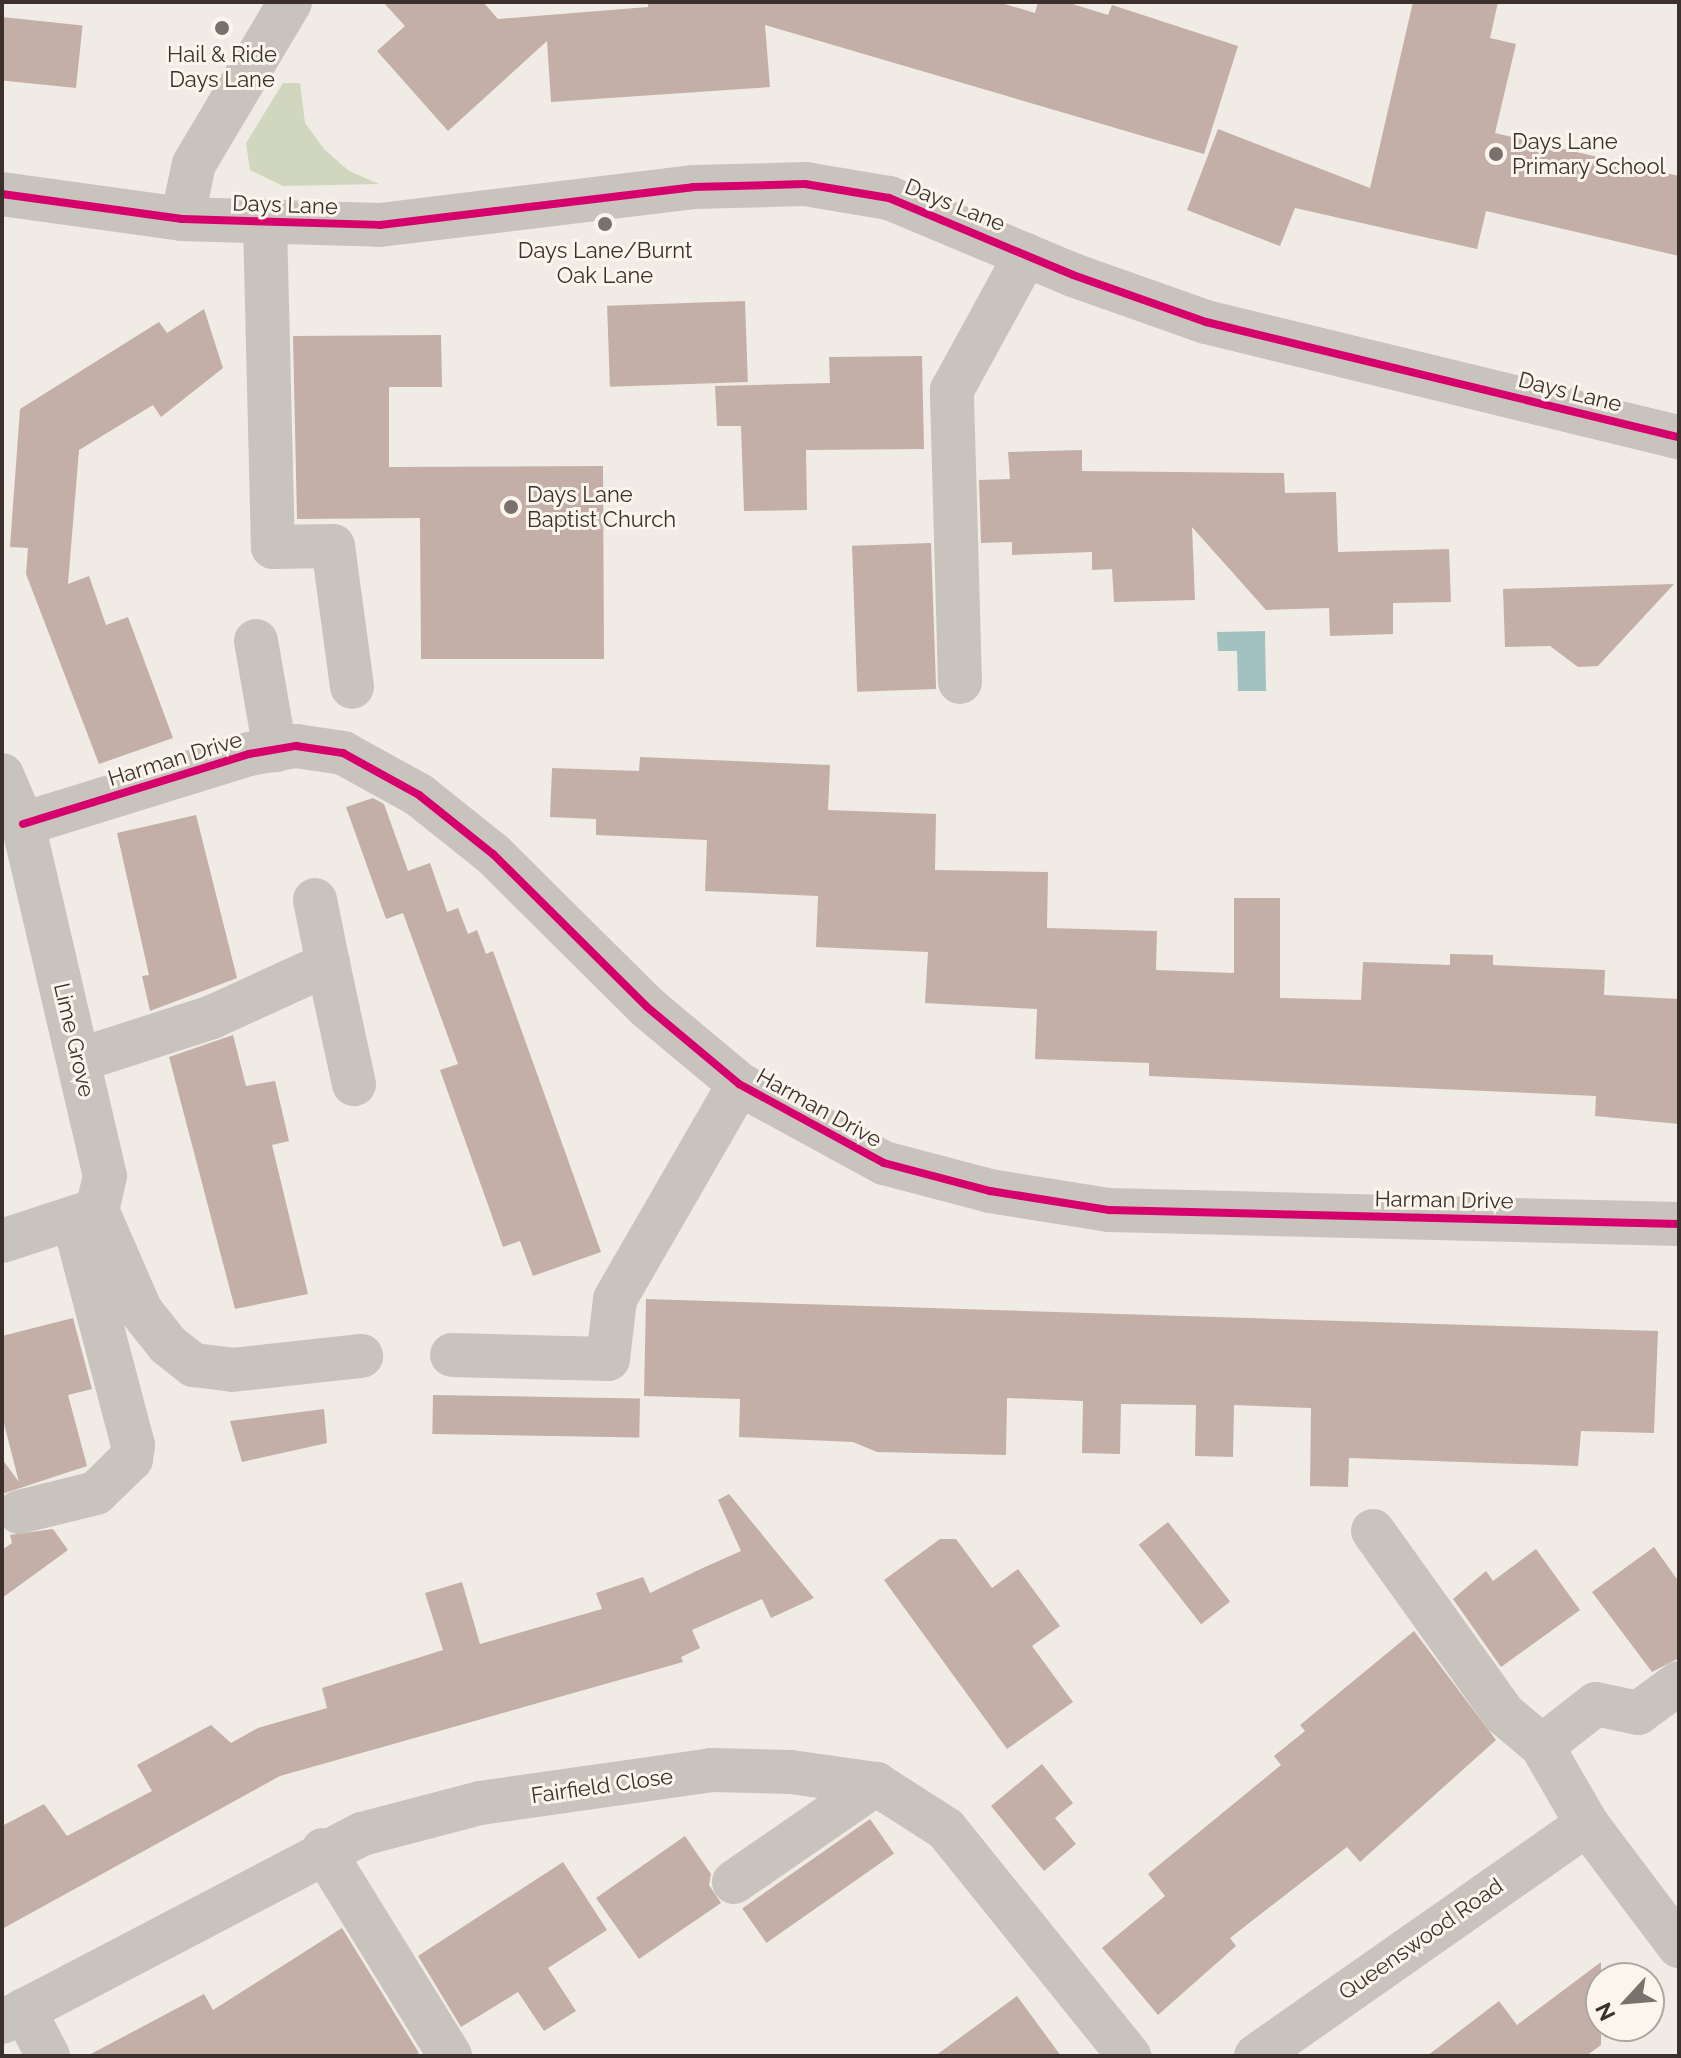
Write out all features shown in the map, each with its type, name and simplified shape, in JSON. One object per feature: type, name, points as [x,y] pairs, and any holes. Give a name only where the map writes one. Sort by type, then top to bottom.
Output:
[{"type":"street","points":[[182,219],[194,164],[290,2]]},
{"type":"street","name":"Days Lane","points":[[2,194],[182,219],[380,225],[693,187],[805,184],[889,198],[1026,255],[1206,322],[1679,437]]},
{"type":"street","points":[[265,223],[273,547],[333,546],[352,687]]},
{"type":"street","points":[[960,682],[952,390],[1026,255]]},
{"type":"street","points":[[256,641],[275,750]]},
{"type":"street","name":"Harman Drive","points":[[23,824],[275,750],[343,753],[419,795],[493,854],[647,1007],[739,1084],[884,1163],[1059,1203],[1109,1210],[1679,1224]]},
{"type":"street","name":"Lime Grove","points":[[2,775],[23,824],[105,1176],[86,1216]]},
{"type":"street","points":[[315,900],[354,1084]]},
{"type":"street","points":[[79,1060],[212,1017],[328,964]]},
{"type":"street","points":[[452,1355],[608,1359],[615,1299],[739,1084]]},
{"type":"street","points":[[2,1241],[86,1216]]},
{"type":"street","points":[[86,1216],[141,1311],[168,1345],[194,1365],[232,1370],[361,1356]]},
{"type":"street","points":[[19,1512],[96,1493],[131,1459],[133,1445],[86,1216]]},
{"type":"street","points":[[1373,1531],[1504,1714],[1542,1746],[1587,1824],[1679,1946]]},
{"type":"street","points":[[1542,1746],[1596,1704],[1638,1713],[1679,1683]]},
{"type":"street","name":"Fairfield Close","points":[[13,2016],[323,1850],[480,1803],[711,1770],[836,1775],[876,1784],[946,1829],[1129,2056]]},
{"type":"street","points":[[734,1882],[876,1784]]},
{"type":"street","name":"Queenswood Road","points":[[1256,2056],[1587,1824]]},
{"type":"street","points":[[323,1850],[450,2056]]},
{"type":"street","points":[[13,2016],[48,2056]]},
{"type":"green space","points":[[283,83],[300,83],[305,123],[324,149],[349,171],[379,184],[283,186],[250,170],[246,143]]},
{"type":"water","points":[[1265,631],[1266,691],[1238,691],[1237,651],[1218,651],[1217,632]]},
{"type":"building","points":[[383,2],[483,2],[498,19],[648,7],[648,2],[998,2],[1035,13],[1038,2],[1066,2],[1108,15],[1112,5],[1238,46],[1204,154],[765,25],[770,87],[551,102],[547,41],[448,131],[377,51],[405,26]]},
{"type":"building","points":[[1413,2],[1498,2],[1490,38],[1516,44],[1495,133],[1679,176],[1679,256],[1486,211],[1477,249],[1295,208],[1280,246],[1187,210],[1218,129],[1370,188]]},
{"type":"building","points":[[2,17],[83,25],[76,88],[2,80]]},
{"type":"building","points":[[745,301],[748,382],[610,387],[607,306]]},
{"type":"building","points":[[204,309],[223,368],[161,417],[153,405],[79,450],[68,584],[89,576],[106,625],[128,617],[173,738],[99,764],[26,574],[28,548],[10,547],[20,409],[159,322],[167,333]]},
{"type":"building","name":"Days Lane Baptist Church","points":[[441,335],[442,387],[389,387],[389,467],[603,466],[604,659],[421,659],[420,518],[297,519],[293,336]]},
{"type":"building","points":[[922,356],[924,449],[806,450],[807,510],[744,511],[741,426],[717,426],[715,386],[830,383],[829,357]]},
{"type":"building","points":[[1082,450],[1082,471],[1284,473],[1285,493],[1336,492],[1338,552],[1449,549],[1451,602],[1393,603],[1393,634],[1330,636],[1329,608],[1266,610],[1192,527],[1195,600],[1114,602],[1112,569],[1092,570],[1092,552],[1012,555],[1012,542],[981,543],[979,480],[1010,479],[1008,452]]},
{"type":"building","points":[[931,543],[936,689],[857,692],[852,546]]},
{"type":"building","points":[[1674,584],[1598,666],[1578,667],[1550,646],[1505,647],[1503,589]]},
{"type":"building","points":[[640,757],[830,765],[828,810],[936,814],[935,870],[1048,872],[1047,928],[1157,931],[1156,970],[1234,973],[1234,898],[1280,898],[1280,998],[1361,1000],[1363,962],[1450,965],[1450,954],[1493,955],[1493,965],[1605,970],[1604,995],[1679,999],[1679,1124],[1595,1116],[1596,1096],[1149,1076],[1149,1063],[1035,1059],[1037,1009],[925,1003],[928,952],[816,947],[818,896],[705,891],[707,840],[596,835],[596,819],[550,817],[552,768],[639,771]]},
{"type":"building","points":[[373,798],[384,804],[408,871],[430,863],[447,912],[458,908],[468,934],[477,930],[486,954],[493,951],[601,1252],[533,1276],[520,1241],[503,1247],[440,1070],[458,1064],[403,913],[386,919],[346,807]]},
{"type":"building","points":[[196,815],[237,978],[150,1011],[142,976],[149,975],[117,833]]},
{"type":"building","points":[[233,1035],[246,1086],[275,1081],[289,1141],[272,1145],[308,1294],[235,1309],[169,1057]]},
{"type":"building","points":[[646,1299],[1658,1331],[1654,1433],[1581,1431],[1578,1466],[1349,1458],[1348,1487],[1310,1486],[1311,1408],[1234,1405],[1233,1457],[1195,1456],[1196,1405],[1121,1404],[1120,1454],[1082,1453],[1083,1401],[1007,1398],[1006,1455],[877,1452],[853,1442],[739,1437],[740,1399],[644,1396]]},
{"type":"building","points":[[73,1318],[92,1389],[68,1395],[87,1466],[2,1494],[2,1459],[19,1482],[2,1416],[2,1336]]},
{"type":"building","points":[[433,1395],[640,1399],[639,1438],[432,1434]]},
{"type":"building","points":[[324,1409],[327,1443],[242,1462],[230,1421]]},
{"type":"building","points":[[729,1494],[814,1598],[771,1618],[762,1599],[692,1630],[700,1648],[681,1657],[683,1662],[280,1776],[2,1929],[2,1826],[44,1804],[67,1836],[152,1791],[137,1765],[211,1725],[231,1743],[258,1728],[327,1708],[322,1688],[443,1650],[425,1593],[462,1582],[480,1644],[602,1609],[596,1593],[643,1577],[650,1593],[741,1551],[718,1500]]},
{"type":"building","points":[[1168,1522],[1230,1602],[1201,1624],[1139,1545]]},
{"type":"building","points":[[53,1529],[68,1550],[2,1598],[2,1550],[12,1543],[10,1535]]},
{"type":"building","points":[[940,1539],[956,1539],[992,1588],[1018,1569],[1060,1626],[1032,1646],[1073,1702],[1007,1749],[884,1580]]},
{"type":"building","points":[[1654,1547],[1679,1582],[1679,1658],[1652,1672],[1592,1592]]},
{"type":"building","points":[[1536,1549],[1580,1610],[1501,1667],[1453,1599],[1486,1571],[1493,1581]]},
{"type":"building","points":[[1414,1631],[1496,1740],[1360,1862],[1347,1847],[1230,1938],[1236,1946],[1158,2015],[1102,1948],[1165,1896],[1148,1874],[1281,1765],[1274,1756],[1305,1731],[1300,1725]]},
{"type":"building","points":[[1042,1764],[1073,1803],[1055,1818],[1076,1844],[1044,1871],[991,1806]]},
{"type":"building","points":[[870,1819],[894,1853],[766,1943],[742,1908]]},
{"type":"building","points":[[685,1836],[711,1874],[709,1885],[721,1903],[639,1959],[596,1898]]},
{"type":"building","points":[[563,1862],[607,1930],[548,1968],[576,2011],[544,2031],[518,1992],[461,2027],[418,1956]]},
{"type":"building","points":[[342,1928],[419,2053],[413,2056],[87,2056],[204,1994],[213,2010]]},
{"type":"building","points":[[1585,1974],[1585,2042],[1601,2042],[1601,2045],[1586,2056],[1427,2056],[1499,2001],[1517,2025]]},
{"type":"building","points":[[1017,1996],[1061,2056],[935,2056]]},
{"type":"cycle path","points":[[2,194],[182,219],[380,225],[693,187],[805,184],[889,198],[1073,275],[1206,322],[1679,437]]},
{"type":"cycle path","points":[[23,824],[249,754],[296,746],[343,753],[419,795],[493,854],[647,1007],[739,1084],[884,1163],[990,1191],[1109,1210],[1679,1224]]},
{"type":"place","name":"Hail & Ride Days Lane","points":[[222,28]]},
{"type":"place","name":"Days Lane Primary School","points":[[1496,154]]},
{"type":"place","name":"Days Lane/Burnt Oak Lane","points":[[605,224]]},
{"type":"place","name":"Days Lane Baptist Church","points":[[511,507]]}]
